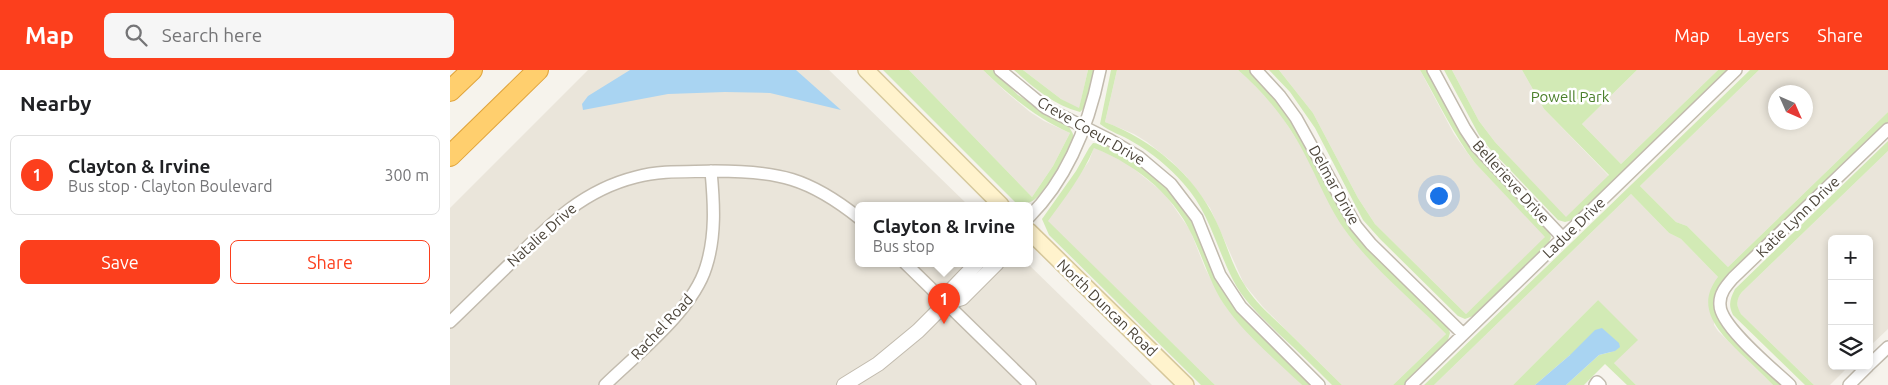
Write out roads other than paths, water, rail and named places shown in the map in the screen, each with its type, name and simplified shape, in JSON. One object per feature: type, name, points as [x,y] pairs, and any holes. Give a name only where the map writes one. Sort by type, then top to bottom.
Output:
[{"type":"highway","points":[[450,91],[472,70]]},
{"type":"highway","points":[[450,156],[538,70]]},
{"type":"main road","points":[[866,70],[998,202]]},
{"type":"main road","name":"North Duncan Road","points":[[1033,235],[1186,385]]},
{"type":"street","name":"Creve Coeur Drive","points":[[1000,70],[1046,108],[1139,157],[1171,184],[1196,218],[1220,275],[1241,307],[1319,385]]},
{"type":"street","points":[[1033,213],[1046,198],[1065,170],[1085,128],[1100,70]]},
{"type":"street","name":"Delmar Drive","points":[[1256,70],[1280,96],[1296,118],[1313,145],[1356,226],[1371,244],[1463,334]]},
{"type":"street","name":"Bellerieve Drive","points":[[1433,70],[1477,147],[1563,238]]},
{"type":"street","name":"Ladue Drive","points":[[1411,385],[1736,70]]},
{"type":"street","name":"Katie Lynn Drive","points":[[1790,385],[1732,329],[1720,311],[1721,296],[1733,278],[1888,129]]},
{"type":"street","name":"Natalie Drive","points":[[450,322],[556,219],[576,203],[613,184],[636,176],[656,173],[711,171],[769,173],[797,181],[824,193],[855,215]]},
{"type":"street","name":"Rachel Road","points":[[605,385],[681,311],[699,285],[706,268],[712,240],[713,192],[711,171]]},
{"type":"street","points":[[909,267],[1030,385]]},
{"type":"street","points":[[844,385],[878,364],[900,346],[946,303],[952,289],[974,267]]},
{"type":"street","points":[[946,303],[962,298],[993,267]]},
{"type":"street","points":[[1873,362],[1888,347]]},
{"type":"street","points":[[1849,385],[1865,370]]},
{"type":"water","points":[[630,70],[796,70],[841,110],[770,93],[725,92],[668,94],[583,110],[582,104],[588,96]]},
{"type":"water","points":[[1602,328],[1619,343],[1620,347],[1615,351],[1599,355],[1566,385],[1535,385],[1570,355],[1595,330]]},
{"type":"place","name":"Clayton & Irvine","points":[[944,324]]},
{"type":"park label","name":"Powell Park","points":[[1570,97]]}]
